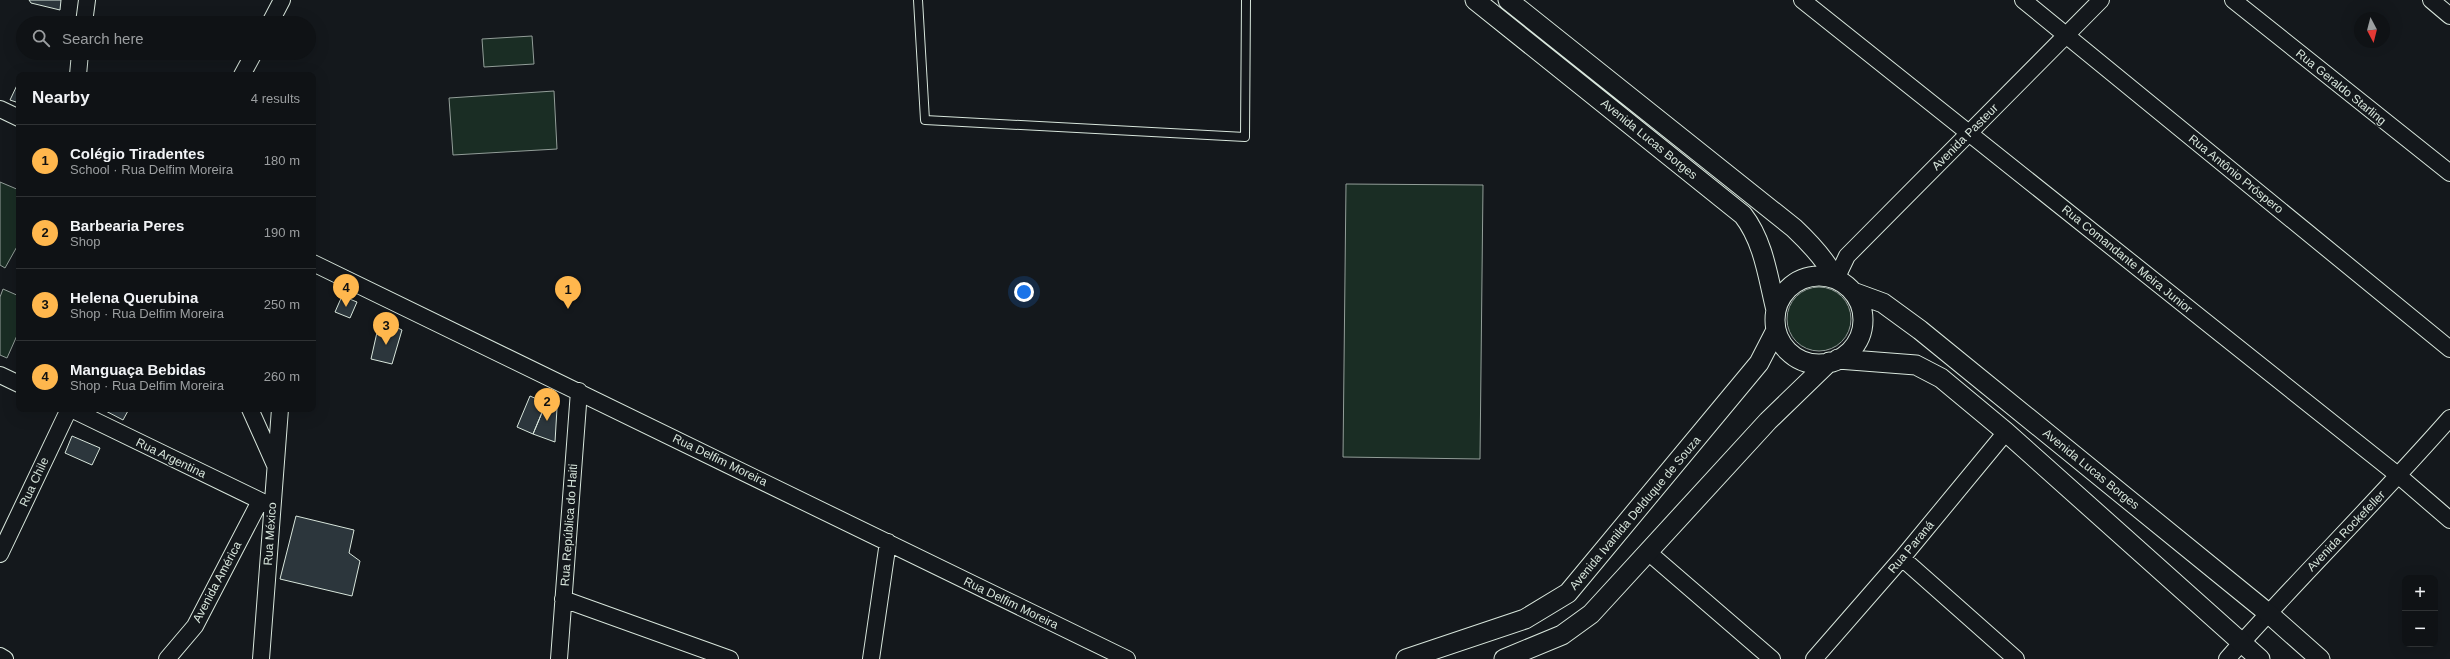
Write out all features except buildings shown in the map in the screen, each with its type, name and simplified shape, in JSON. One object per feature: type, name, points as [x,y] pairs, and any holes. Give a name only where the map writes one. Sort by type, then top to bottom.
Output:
[{"type":"street","points":[[85,16],[87,0]]},
{"type":"street","points":[[274,16],[282,0]]},
{"type":"street","name":"Avenida Lucas Borges","points":[[1475,0],[1742,215],[1752,228],[1759,242],[1776,310]]},
{"type":"street","name":"Avenida Lucas Borges","points":[[1508,0],[1794,228],[1816,250],[1836,279]]},
{"type":"street","name":"Rua Comandante Meira Junior","points":[[1802,0],[2399,476],[2450,520]]},
{"type":"street","name":"Rua Antônio Próspero","points":[[2023,0],[2450,349]]},
{"type":"street","name":"Avenida Pasteur","points":[[1836,279],[1847,256],[1968,132],[2101,0]]},
{"type":"street","name":"Rua Geraldo Starling","points":[[2233,0],[2450,173]]},
{"type":"street","points":[[2431,0],[2450,16]]},
{"type":"street","points":[[78,72],[79,60]]},
{"type":"street","points":[[244,72],[250,60]]},
{"type":"street","points":[[0,109],[16,117]]},
{"type":"street","name":"Rua Delfim Moreira","points":[[316,264],[579,391],[1127,659]]},
{"type":"street","points":[[1504,659],[1562,635],[1591,614],[1768,421],[1834,360],[1851,349],[1859,336],[1863,321],[1861,306],[1853,292],[1836,279],[1810,276],[1791,285],[1778,301],[1776,310],[1776,330],[1783,346],[1796,357],[1812,363],[1834,360],[1916,365],[1941,378],[2006,432],[2260,659]]},
{"type":"street","name":"Avenida Lucas Borges","points":[[1853,292],[1883,303],[1920,330],[2268,613],[2320,659]]},
{"type":"street","name":"Avenida Ivanilda Delduque de Souza","points":[[1406,659],[1526,619],[1568,592],[1758,363],[1776,330]]},
{"type":"street","points":[[0,375],[16,383]]},
{"type":"street","name":"Rua República do Haiti","points":[[559,659],[579,391]]},
{"type":"street","name":"Rua Chile","points":[[0,554],[69,412]]},
{"type":"street","name":"Rua Argentina","points":[[76,412],[266,503]]},
{"type":"street","points":[[251,412],[275,466]]},
{"type":"street","name":"Rua México","points":[[261,659],[266,503],[275,466],[280,412]]},
{"type":"street","name":"Avenida Rockefeller","points":[[2227,659],[2268,613],[2399,476],[2450,418]]},
{"type":"street","name":"Rua Paraná","points":[[1814,659],[1902,558],[2006,432]]},
{"type":"street","name":"Avenida América","points":[[167,659],[195,626],[266,503]]},
{"type":"street","points":[[871,659],[888,542]]},
{"type":"street","points":[[1648,552],[1772,659]]},
{"type":"street","points":[[1902,558],[2016,659]]},
{"type":"street","points":[[563,599],[730,659]]},
{"type":"street","points":[[0,656],[5,659]]},
{"type":"lane","points":[[918,0],[925,120],[1246,137],[1246,0]]},
{"type":"green space","points":[[532,36],[534,64],[484,67],[482,39]]},
{"type":"green space","points":[[554,91],[557,149],[453,155],[449,98]]},
{"type":"green space","points":[[0,182],[16,189],[16,248],[5,268],[0,265]]},
{"type":"green space","points":[[1346,184],[1483,185],[1480,459],[1343,457]]},
{"type":"green space","points":[[1813,287],[1825,287],[1842,296],[1849,307],[1851,319],[1849,331],[1842,342],[1825,351],[1813,351],[1801,346],[1792,337],[1787,325],[1787,313],[1792,301],[1801,292]]},
{"type":"green space","points":[[3,289],[16,295],[16,338],[7,358],[0,355],[0,297]]},
{"type":"place","name":"Manguaça Bebidas","points":[[346,307]]},
{"type":"place","name":"Colégio Tiradentes","points":[[568,309]]},
{"type":"place","name":"Helena Querubina","points":[[386,345]]},
{"type":"place","name":"Barbearia Peres","points":[[547,421]]}]
